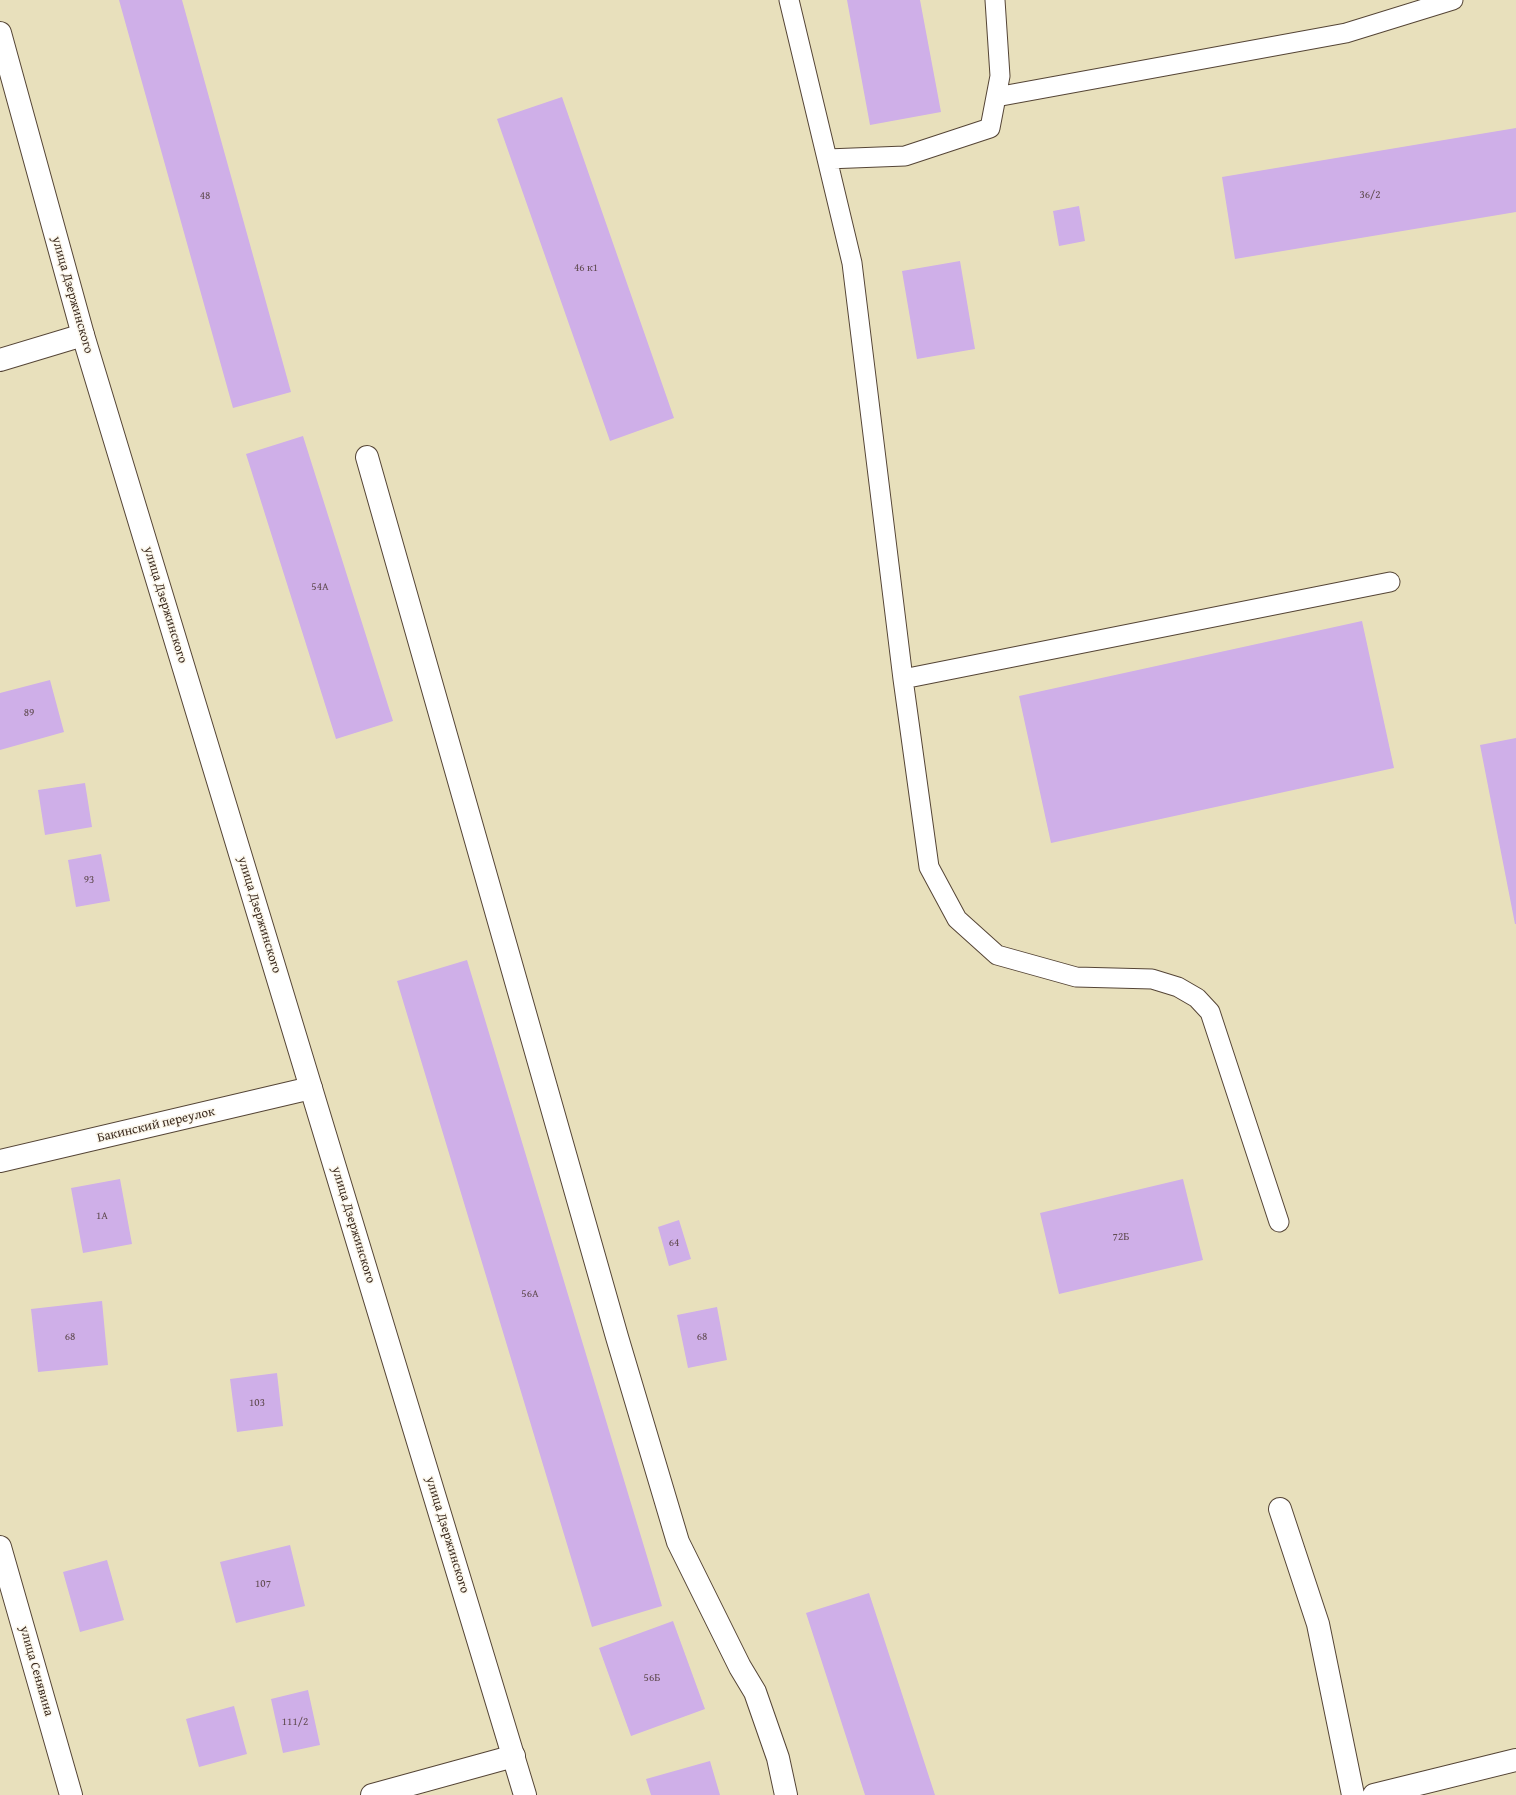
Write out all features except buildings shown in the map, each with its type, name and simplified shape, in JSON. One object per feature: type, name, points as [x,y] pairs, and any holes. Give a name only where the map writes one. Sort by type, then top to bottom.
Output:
[{"type":"street","name":"улица Дзержинского","points":[[0,33],[83,336],[525,1795]]},
{"type":"street","points":[[0,360],[83,336]]},
{"type":"street","points":[[367,457],[610,1314],[678,1542],[740,1667],[755,1692],[778,1758],[786,1795]]},
{"type":"street","name":"Бакинский переулок","points":[[0,1161],[311,1088]]},
{"type":"street","points":[[1280,1509],[1318,1624],[1353,1795]]},
{"type":"street","name":"улица Сенявина","points":[[0,1547],[71,1795]]},
{"type":"street","points":[[372,1795],[514,1756]]},
{"type":"street","points":[[1374,1795],[1516,1760]]},
{"type":"lane","points":[[789,0],[852,263],[903,679],[929,867],[957,919],[997,955],[1076,977],[1152,980],[1178,987],[1197,998],[1210,1012],[1279,1222]]},
{"type":"lane","points":[[827,159],[905,156],[990,128],[1000,76],[995,0]]},
{"type":"lane","points":[[996,97],[1346,33],[1453,0]]},
{"type":"lane","points":[[903,679],[1390,582]]}]
